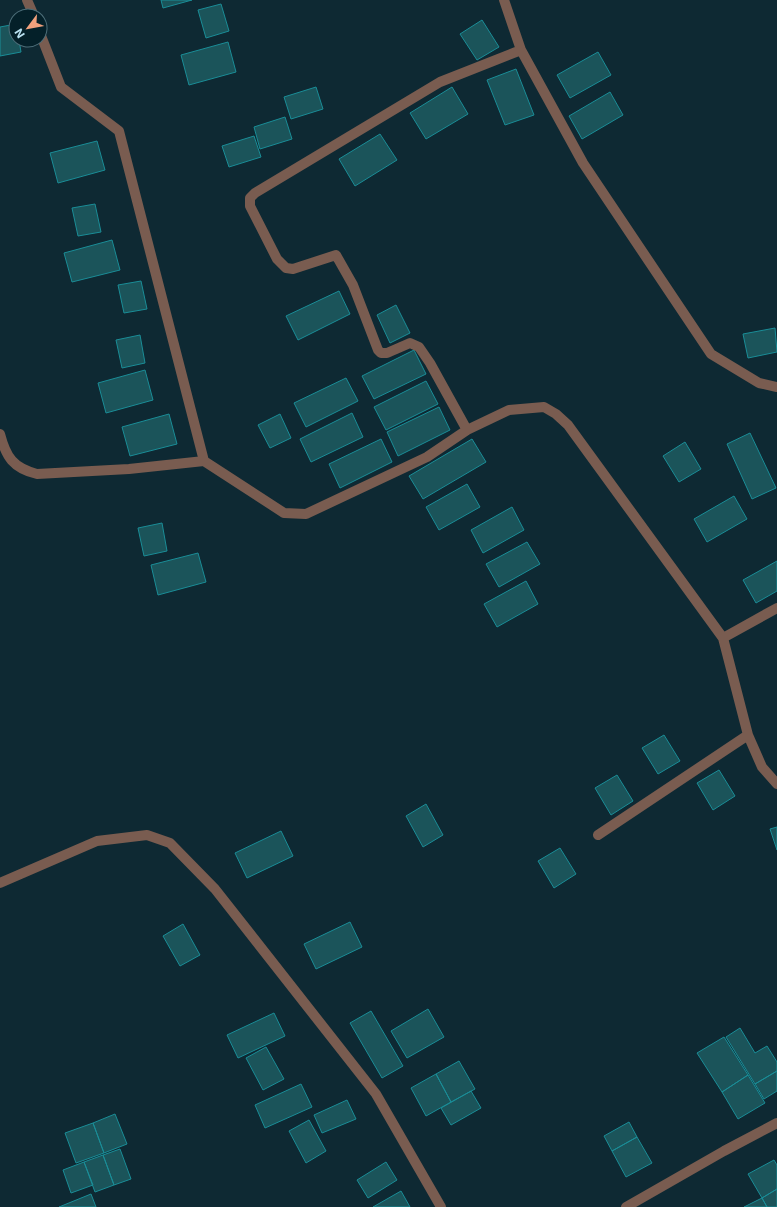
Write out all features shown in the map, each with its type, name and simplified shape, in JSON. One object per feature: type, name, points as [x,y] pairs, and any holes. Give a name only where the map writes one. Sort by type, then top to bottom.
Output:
[{"type":"street","points":[[504,0],[521,50],[583,163],[711,354],[759,383],[777,387]]},
{"type":"street","points":[[46,48],[61,87],[119,131],[204,461]]},
{"type":"street","points":[[467,430],[430,363],[419,348],[410,343],[387,353],[381,353],[378,350],[353,284],[336,255],[292,269],[286,268],[277,258],[250,206],[250,198],[255,193],[440,82],[521,50]]},
{"type":"street","points":[[0,434],[5,453],[16,465],[25,471],[37,474],[129,470],[204,461],[284,513],[306,514],[427,457],[467,430],[509,410],[544,407],[556,414],[568,425],[723,638],[748,735],[762,767],[777,784]]},
{"type":"street","points":[[723,638],[777,608]]},
{"type":"street","points":[[598,835],[748,735]]},
{"type":"street","points":[[0,884],[97,840],[147,835],[170,843],[215,889],[376,1094],[441,1207]]},
{"type":"street","points":[[626,1207],[724,1151],[777,1123]]},
{"type":"building","points":[[161,0],[192,0],[163,8]]},
{"type":"building","points":[[221,4],[229,31],[206,38],[198,10]]},
{"type":"building","points":[[482,20],[499,47],[477,60],[460,34]]},
{"type":"building","points":[[8,26],[8,48],[20,48],[21,52],[0,56],[0,27]]},
{"type":"building","points":[[228,42],[236,72],[189,85],[181,55]]},
{"type":"building","points":[[598,52],[611,75],[570,98],[557,75]]},
{"type":"building","points":[[516,69],[534,115],[505,125],[487,80]]},
{"type":"building","points":[[316,87],[323,109],[291,119],[284,97]]},
{"type":"building","points":[[452,87],[468,114],[426,139],[410,113]]},
{"type":"building","points":[[610,92],[623,115],[582,139],[569,116]]},
{"type":"building","points":[[285,117],[292,139],[260,149],[254,127]]},
{"type":"building","points":[[380,134],[397,160],[355,186],[339,159]]},
{"type":"building","points":[[254,136],[261,157],[229,167],[222,146]]},
{"type":"building","points":[[97,141],[105,170],[58,183],[50,153]]},
{"type":"building","points":[[95,204],[101,232],[78,236],[72,208]]},
{"type":"building","points":[[112,240],[120,270],[72,282],[64,253]]},
{"type":"building","points":[[141,281],[147,309],[124,313],[118,285]]},
{"type":"building","points":[[339,291],[350,314],[298,340],[286,316]]},
{"type":"building","points":[[396,305],[410,333],[390,343],[377,315]]},
{"type":"building","points":[[775,328],[777,352],[748,358],[743,334]]},
{"type":"building","points":[[140,335],[145,363],[122,368],[116,340]]},
{"type":"building","points":[[414,350],[426,374],[374,399],[362,376]]},
{"type":"building","points":[[145,370],[153,400],[106,413],[98,383]]},
{"type":"building","points":[[346,378],[358,401],[306,427],[294,403]]},
{"type":"building","points":[[426,381],[438,404],[386,430],[374,407]]},
{"type":"building","points":[[439,407],[450,430],[398,456],[387,432]]},
{"type":"building","points":[[352,413],[363,437],[311,462],[300,439]]},
{"type":"building","points":[[169,414],[177,444],[130,456],[122,427]]},
{"type":"building","points":[[280,414],[291,438],[270,448],[258,425]]},
{"type":"building","points":[[750,433],[776,488],[752,499],[727,444]]},
{"type":"building","points":[[381,439],[392,462],[340,488],[329,464]]},
{"type":"building","points":[[472,439],[486,462],[423,499],[409,476]]},
{"type":"building","points":[[685,442],[701,469],[679,482],[663,456]]},
{"type":"building","points":[[467,484],[480,507],[439,530],[426,507]]},
{"type":"building","points":[[734,496],[747,519],[707,542],[694,519]]},
{"type":"building","points":[[512,507],[524,530],[483,553],[471,530]]},
{"type":"building","points":[[162,523],[167,551],[144,556],[138,528]]},
{"type":"building","points":[[527,542],[540,564],[499,587],[486,564]]},
{"type":"building","points":[[198,553],[206,582],[158,595],[151,565]]},
{"type":"building","points":[[777,561],[777,591],[756,603],[743,580]]},
{"type":"building","points":[[526,581],[538,604],[497,627],[484,604]]},
{"type":"building","points":[[664,735],[680,761],[658,774],[642,748]]},
{"type":"building","points":[[719,770],[735,796],[713,810],[697,783]]},
{"type":"building","points":[[617,775],[633,801],[611,815],[595,788]]},
{"type":"building","points":[[426,804],[443,835],[423,847],[406,816]]},
{"type":"building","points":[[777,827],[777,850],[770,829]]},
{"type":"building","points":[[281,831],[293,856],[247,878],[235,853]]},
{"type":"building","points":[[560,848],[576,874],[554,888],[538,861]]},
{"type":"building","points":[[350,922],[362,947],[316,969],[304,944]]},
{"type":"building","points":[[183,924],[200,955],[180,966],[163,936]]},
{"type":"building","points":[[428,1009],[444,1037],[407,1058],[391,1031]]},
{"type":"building","points":[[371,1011],[403,1066],[382,1078],[350,1023]]},
{"type":"building","points":[[274,1013],[285,1036],[238,1058],[227,1035]]},
{"type":"building","points":[[740,1028],[755,1053],[767,1046],[777,1062],[777,1071],[755,1084],[726,1037]]},
{"type":"building","points":[[724,1037],[748,1075],[722,1092],[697,1053]]},
{"type":"building","points":[[266,1047],[284,1079],[263,1090],[246,1058]]},
{"type":"building","points":[[459,1061],[475,1089],[451,1102],[436,1074]]},
{"type":"building","points":[[777,1071],[777,1091],[764,1099],[755,1084]]},
{"type":"building","points":[[436,1074],[451,1102],[426,1116],[411,1088]]},
{"type":"building","points":[[748,1075],[765,1103],[738,1119],[722,1092]]},
{"type":"building","points":[[301,1084],[312,1107],[265,1128],[255,1105]]},
{"type":"building","points":[[471,1091],[481,1108],[451,1125],[441,1108]]},
{"type":"building","points":[[347,1100],[356,1119],[322,1133],[314,1115]]},
{"type":"building","points":[[115,1114],[127,1144],[104,1153],[93,1123]]},
{"type":"building","points":[[309,1120],[326,1151],[306,1163],[289,1131]]},
{"type":"building","points":[[629,1122],[637,1137],[612,1151],[604,1136]]},
{"type":"building","points":[[93,1123],[104,1153],[76,1163],[65,1133]]},
{"type":"building","points":[[637,1137],[652,1163],[626,1177],[612,1151]]},
{"type":"building","points":[[120,1149],[131,1179],[114,1185],[103,1155]]},
{"type":"building","points":[[103,1155],[114,1185],[95,1192],[84,1162]]},
{"type":"building","points":[[774,1160],[777,1165],[777,1189],[762,1198],[748,1174]]},
{"type":"building","points":[[84,1162],[93,1185],[71,1193],[63,1170]]},
{"type":"building","points":[[386,1162],[397,1180],[368,1198],[357,1180]]},
{"type":"building","points":[[777,1189],[777,1207],[767,1207],[762,1198]]},
{"type":"building","points":[[401,1191],[410,1207],[373,1207]]},
{"type":"building","points":[[91,1194],[96,1207],[59,1207]]},
{"type":"building","points":[[762,1198],[767,1207],[744,1207]]}]
